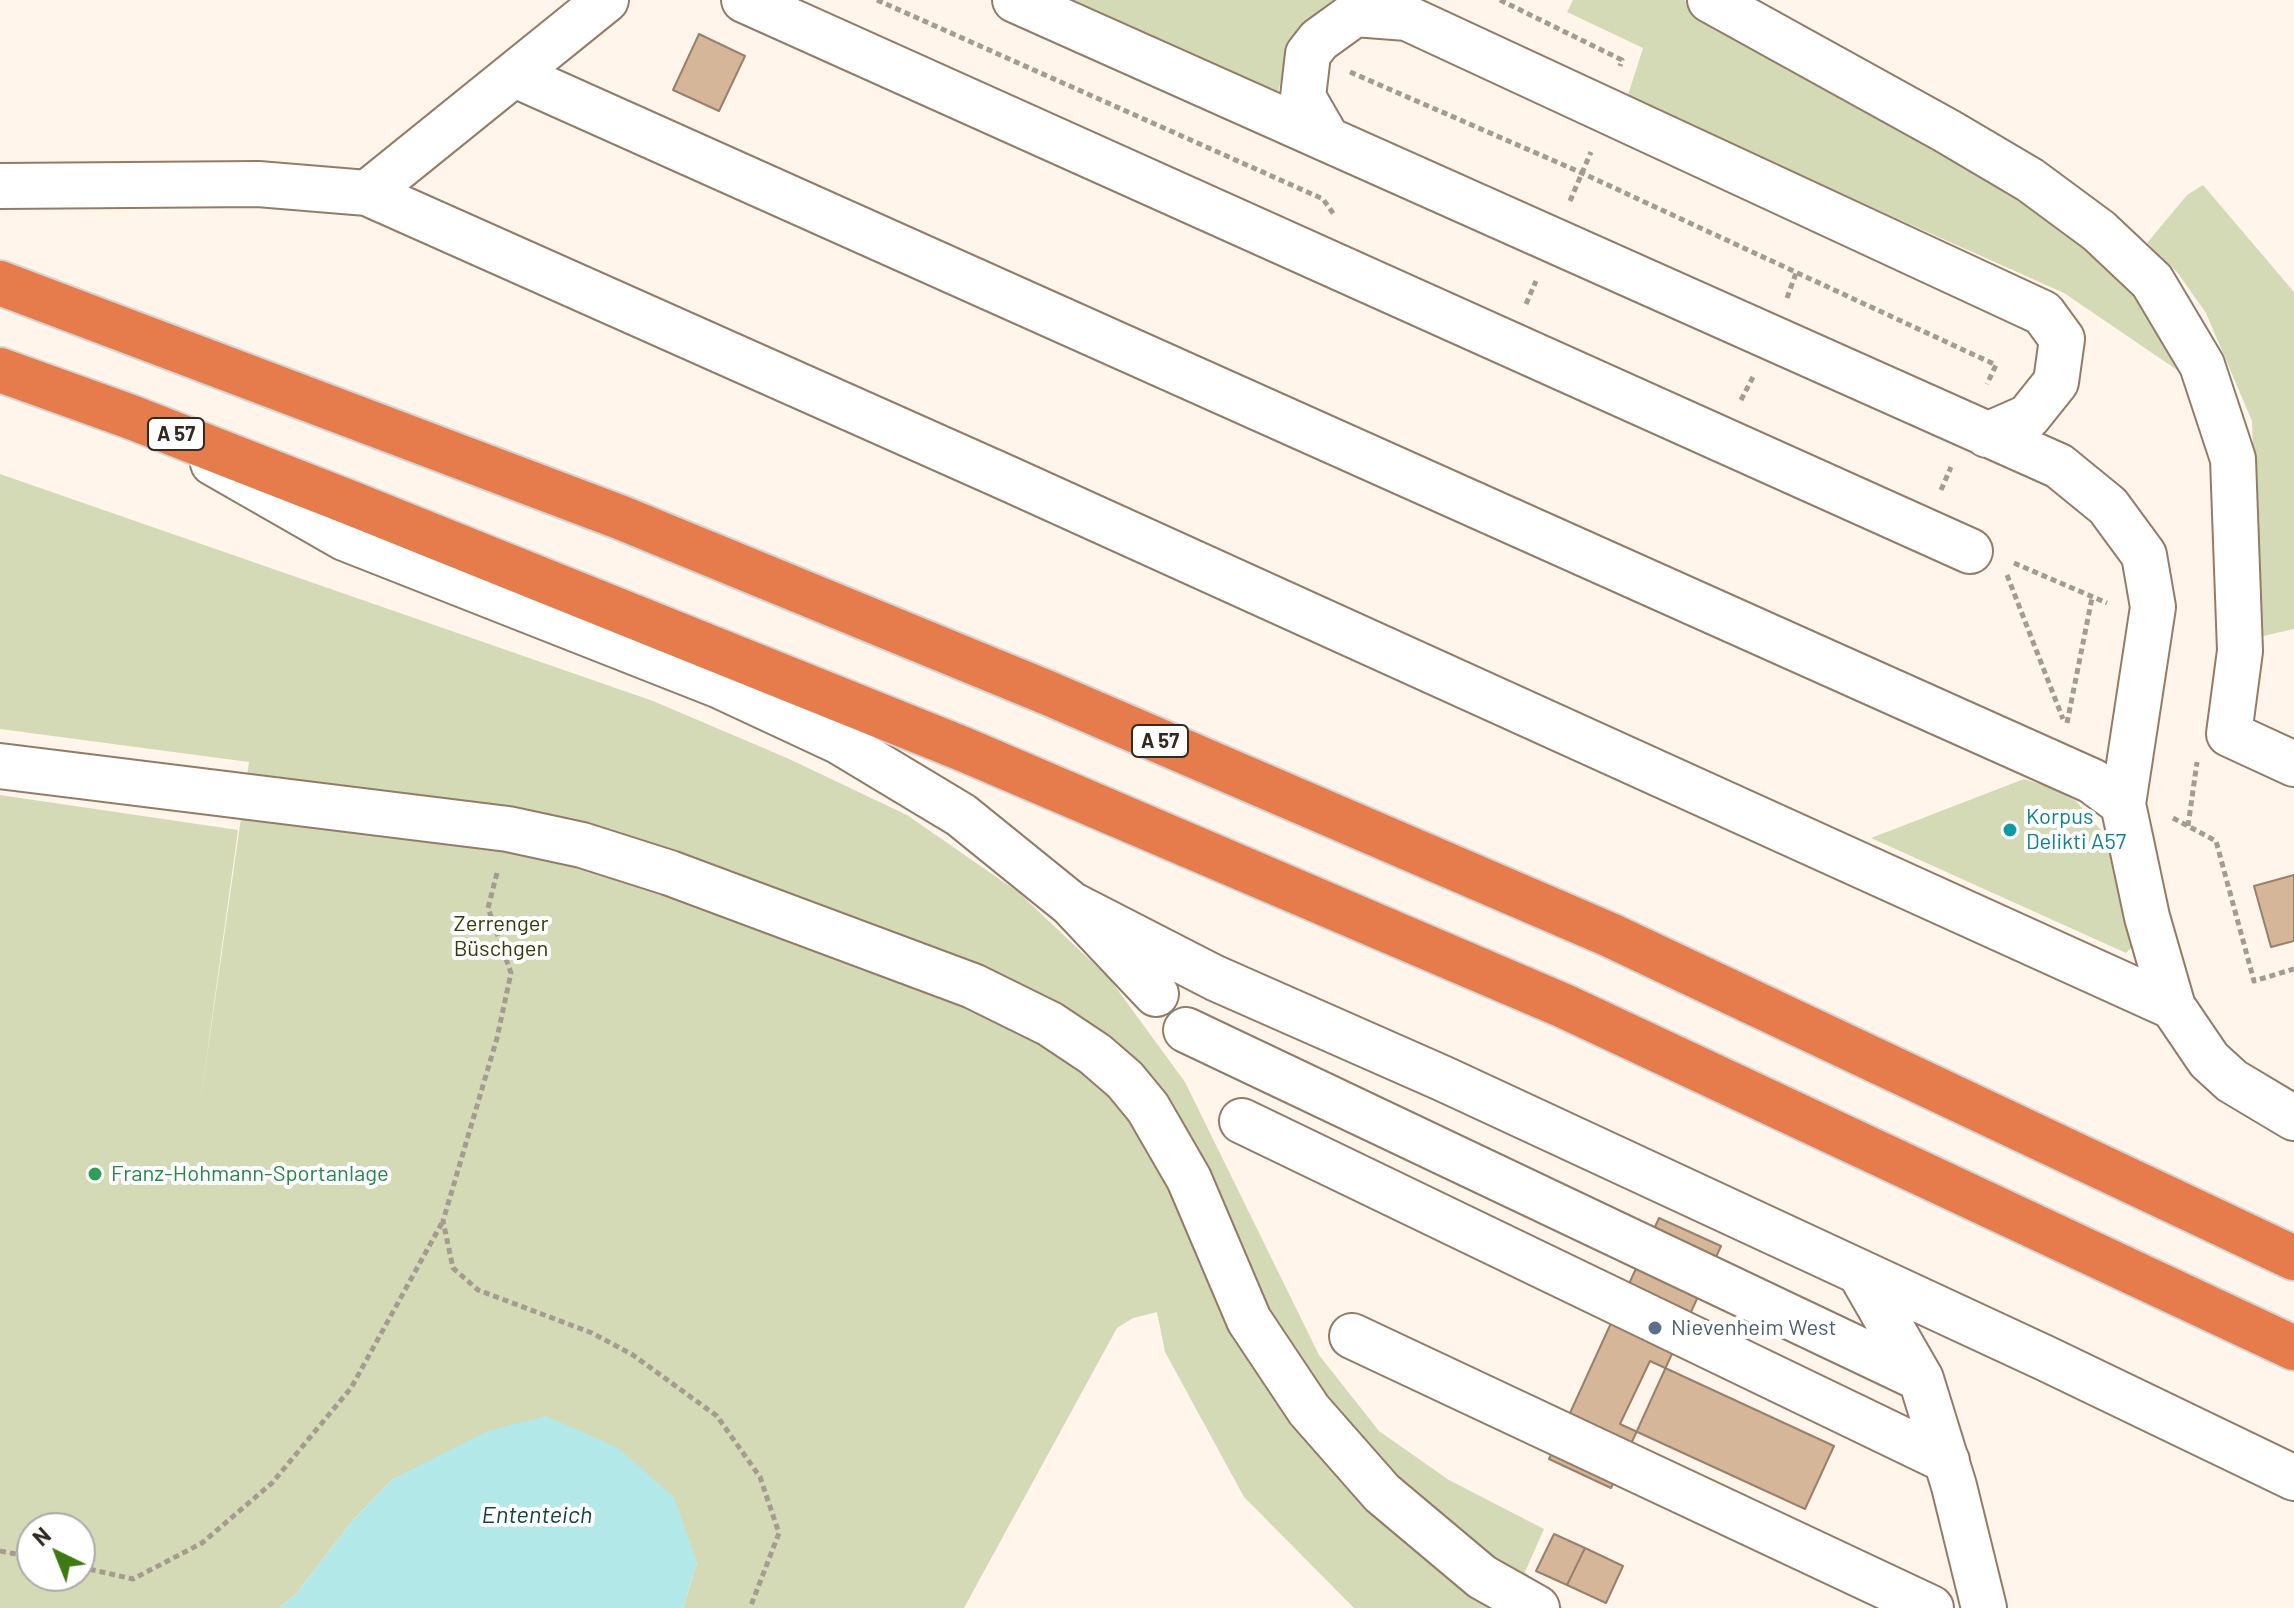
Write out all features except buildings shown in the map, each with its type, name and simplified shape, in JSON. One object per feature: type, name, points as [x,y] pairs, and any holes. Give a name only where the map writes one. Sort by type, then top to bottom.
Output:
[{"type":"highway","name":"A 57","points":[[0,283],[622,518],[1048,693],[1610,935],[2294,1258]]},
{"type":"highway","name":"A 57","points":[[0,370],[131,417],[963,749],[1549,1000],[2294,1348]]},
{"type":"lane","points":[[367,193],[606,0]]},
{"type":"lane","points":[[744,0],[1970,551]]},
{"type":"lane","points":[[1015,0],[2059,466],[2108,506],[2144,555],[2153,607],[2123,804],[2147,917],[2173,1007],[2209,1060],[2232,1081],[2286,1108]]},
{"type":"lane","points":[[1710,0],[2030,180],[2099,231],[2152,281],[2202,365],[2233,459],[2240,651],[2229,734],[2294,764]]},
{"type":"lane","points":[[1326,137],[1303,97],[1308,54],[1319,40],[1355,14],[1407,18],[2043,313],[2062,339],[2056,382],[2028,417],[1978,430]]},
{"type":"lane","points":[[515,75],[2055,764],[2092,781],[2123,804]]},
{"type":"lane","points":[[0,186],[258,184],[367,193],[1038,492],[2173,1007]]},
{"type":"lane","points":[[131,417],[344,538],[720,686],[838,741],[961,815],[1071,904],[1156,994]]},
{"type":"lane","points":[[0,766],[508,829],[582,845],[670,873],[973,986],[1050,1024],[1095,1054],[1125,1080],[1148,1108],[1189,1179],[1249,1320],[1309,1410],[1382,1493],[1482,1577],[1537,1608]]},
{"type":"lane","points":[[1071,904],[1215,978],[1444,1079],[2047,1359],[2294,1478]]},
{"type":"lane","points":[[1186,1030],[1921,1379]]},
{"type":"lane","points":[[1242,1121],[1947,1461]]},
{"type":"lane","points":[[1860,1273],[1921,1379],[1947,1461],[1984,1608]]},
{"type":"lane","points":[[1352,1336],[1931,1608]]},
{"type":"path","points":[[877,0],[1323,199],[1338,220]]},
{"type":"path","points":[[1308,54],[1582,173],[1996,365],[1978,430],[1939,495]]},
{"type":"path","points":[[2066,728],[2092,598]]},
{"type":"path","points":[[96,1571],[133,1579],[202,1543],[272,1483],[351,1388],[443,1221],[487,1075],[511,973],[488,908],[508,829]]},
{"type":"path","points":[[443,1221],[453,1268],[478,1290],[592,1333],[633,1355],[717,1416],[760,1477],[779,1533],[750,1608]]},
{"type":"green space","points":[[1056,0],[1345,0],[1287,56],[1278,92]]},
{"type":"green space","points":[[1573,0],[1684,0],[1950,147],[2124,271],[2183,374],[2064,293],[1627,98],[1643,48],[1567,12]]},
{"type":"green space","points":[[2203,185],[2294,292],[2294,629],[2259,637],[2252,421],[2206,313],[2177,272],[2147,243],[2187,195]]},
{"type":"green space","name":"Zerrenger Büschgen","points":[[0,474],[653,701],[787,758],[907,815],[1018,892],[1109,978],[1185,1082],[1319,1355],[1379,1431],[1449,1480],[1544,1529],[1525,1572],[1563,1608],[1354,1608],[1244,1497],[1165,1352],[1157,1312],[1133,1318],[1117,1328],[964,1608],[683,1608],[697,1563],[393,1479],[354,1519],[296,1594],[279,1608],[0,1608],[0,795],[238,830],[200,1105],[249,762],[0,729]]},
{"type":"green space","points":[[2024,779],[2076,801],[2110,841],[2137,942],[2126,953],[1871,838]]},
{"type":"water","name":"Ententeich","points":[[546,1416],[618,1448],[674,1497],[697,1563],[683,1608],[279,1608],[296,1594],[354,1519],[393,1479],[488,1431]]},
{"type":"place","name":"Korpus Delikti A57","points":[[2010,830]]},
{"type":"place","name":"Franz-Hohmann-Sportanlage","points":[[95,1174]]},
{"type":"place","name":"Nievenheim West","points":[[1655,1328]]}]
